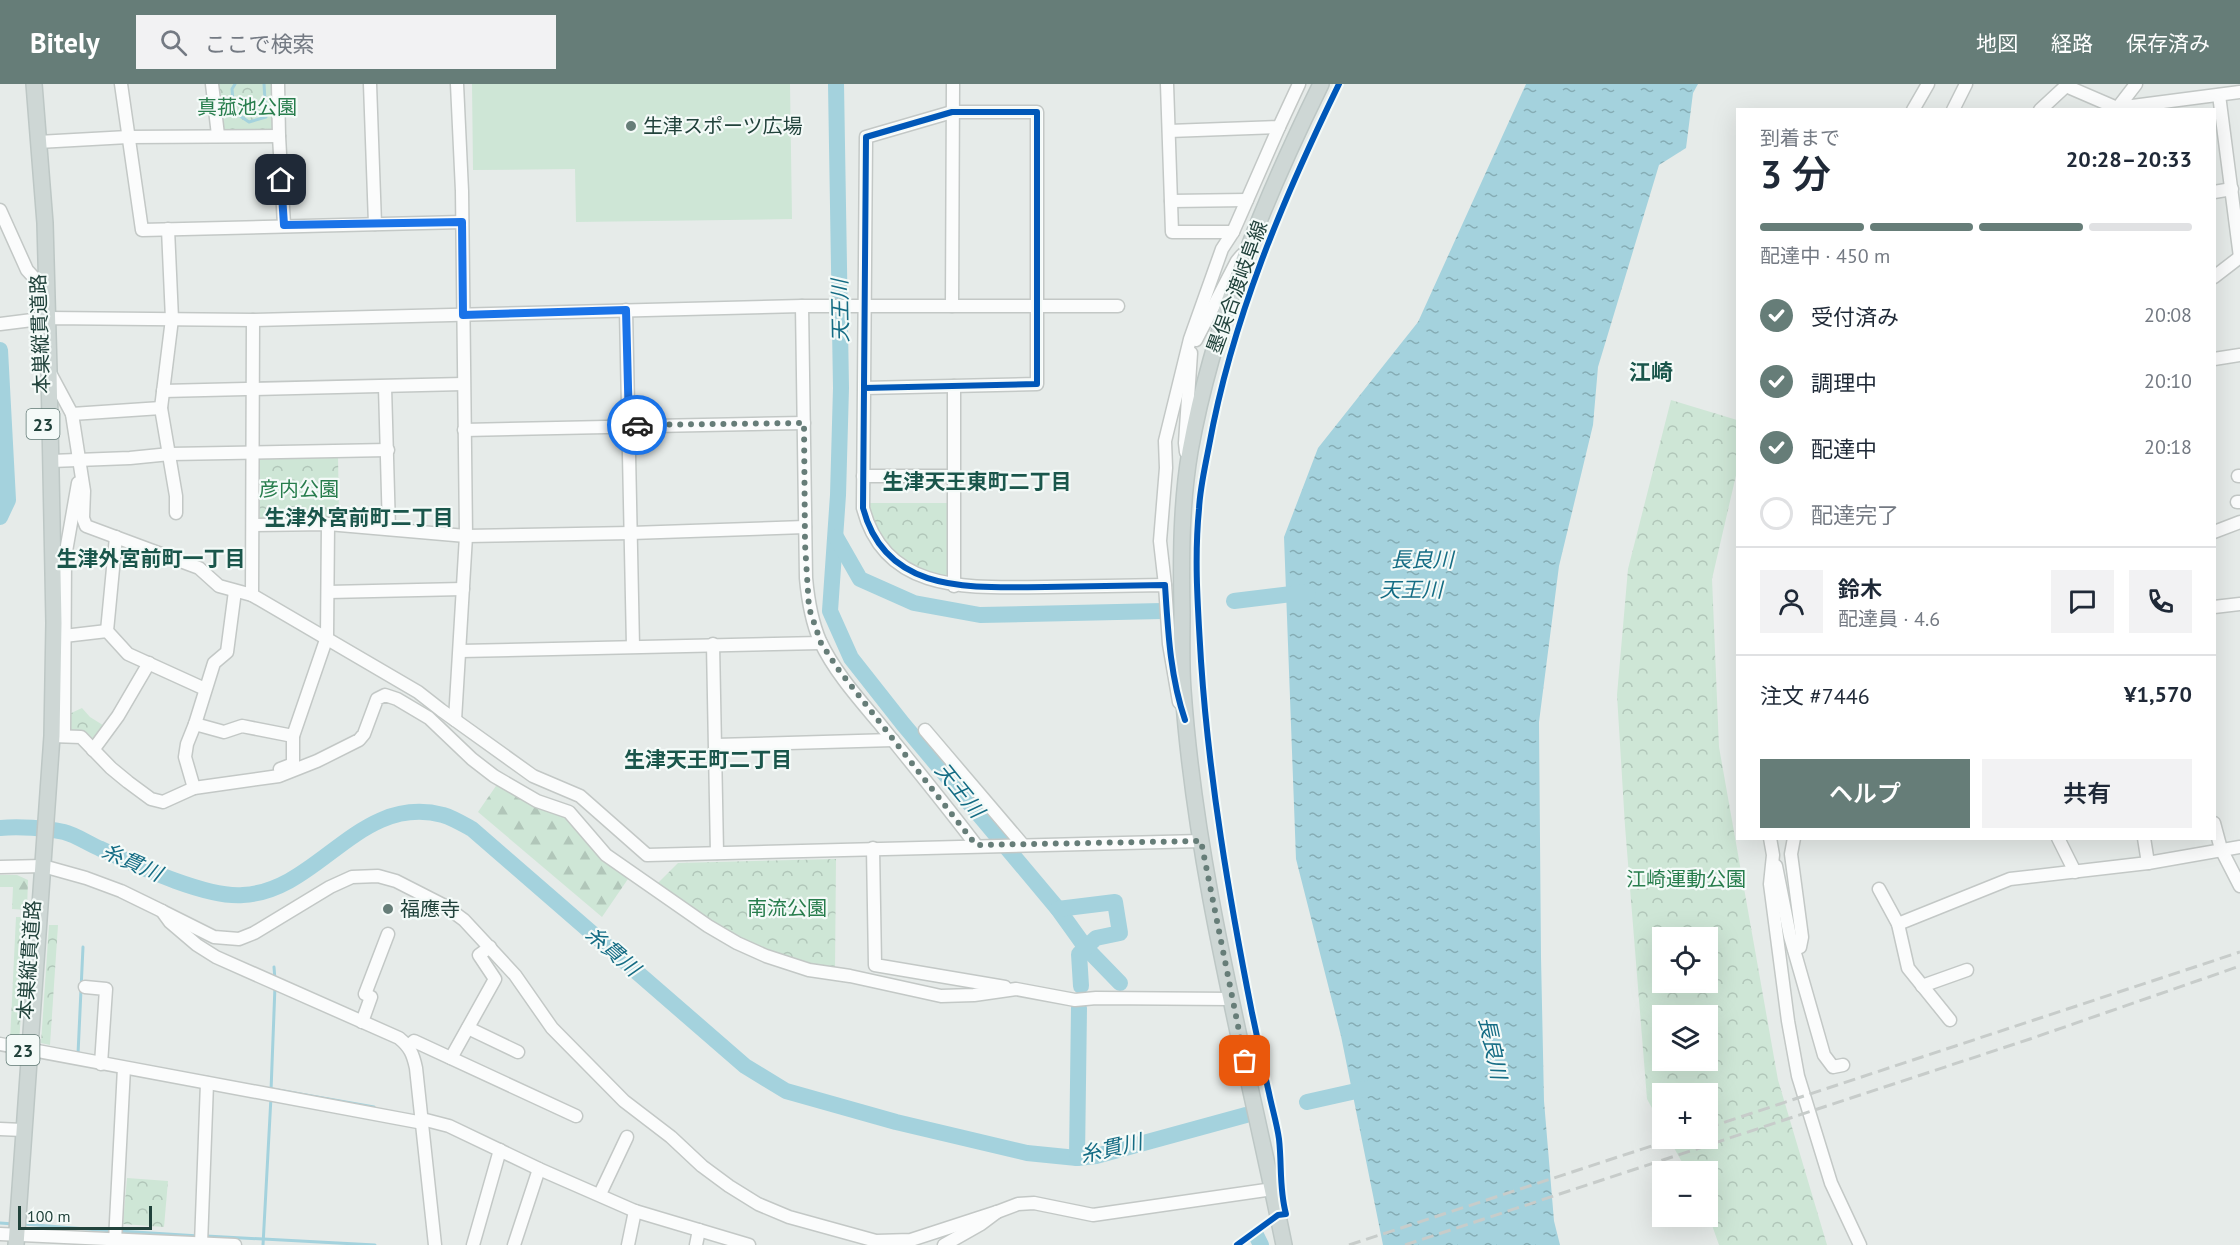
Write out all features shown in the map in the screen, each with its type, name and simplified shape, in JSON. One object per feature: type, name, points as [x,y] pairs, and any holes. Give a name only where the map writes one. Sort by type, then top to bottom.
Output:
[{"type":"main road","name":"本巣縦貫道路","points":[[25,84],[38,282],[49,371],[58,736],[47,764]]},
{"type":"main road","name":"本巣縦貫道路","points":[[34,84],[45,224],[44,487],[47,764]]},
{"type":"main road","name":"墨俣合渡岐阜線","points":[[1284,1245],[1201,841],[1182,687],[1182,512],[1188,464],[1211,359],[1250,245],[1298,131],[1321,84]]},
{"type":"main road","name":"23","points":[[39,860],[47,764]]},
{"type":"main road","name":"本巣縦貫道路","points":[[10,1238],[39,860]]},
{"type":"street","points":[[121,84],[142,230],[462,222]]},
{"type":"street","points":[[212,84],[218,135]]},
{"type":"street","points":[[278,84],[284,225]]},
{"type":"street","points":[[370,84],[375,224]]},
{"type":"street","points":[[455,720],[466,536],[462,222],[457,84]]},
{"type":"street","points":[[952,84],[952,306]]},
{"type":"street","points":[[1167,84],[1172,232],[1233,232]]},
{"type":"street","points":[[1185,720],[1176,693],[1173,674],[1160,542],[1166,468],[1165,441],[1188,348],[1222,249],[1233,232],[1299,84]]},
{"type":"street","points":[[1914,108],[1928,84]]},
{"type":"street","points":[[1954,108],[1966,84]]},
{"type":"street","points":[[2117,108],[2136,84]]},
{"type":"street","points":[[2042,108],[2067,85],[2114,108]]},
{"type":"street","points":[[2123,108],[2240,92]]},
{"type":"street","points":[[2216,275],[2240,257],[2234,182],[2219,95]]},
{"type":"street","points":[[864,388],[1037,384],[1037,112],[952,112],[866,137],[862,306],[863,508],[867,521],[883,548],[894,560],[930,580],[954,586],[1165,585]]},
{"type":"street","points":[[1169,131],[1279,127]]},
{"type":"street","points":[[38,142],[128,137],[279,135]]},
{"type":"street","points":[[2216,191],[2234,182]]},
{"type":"street","points":[[1171,201],[1247,200]]},
{"type":"street","points":[[0,210],[27,270],[38,282]]},
{"type":"street","points":[[168,229],[172,319],[161,408],[170,454],[176,513]]},
{"type":"street","points":[[1188,348],[1197,340],[1237,261],[1250,245]]},
{"type":"street","points":[[806,306],[805,526],[809,608],[821,643],[857,696],[979,845]]},
{"type":"street","points":[[4,323],[44,319],[253,320],[806,306],[1118,306]]},
{"type":"street","points":[[626,310],[633,646]]},
{"type":"street","points":[[252,595],[253,320]]},
{"type":"street","points":[[1188,348],[1192,356],[1185,443],[1188,464]]},
{"type":"street","points":[[2216,359],[2240,356]]},
{"type":"street","points":[[49,371],[72,414],[80,460],[80,474],[66,544],[64,636],[58,736],[81,737],[128,782],[158,802],[163,802],[194,788],[279,776],[297,770],[359,740],[364,734],[377,699],[381,696],[397,699],[429,718]]},
{"type":"street","points":[[163,391],[463,384]]},
{"type":"street","points":[[954,386],[954,586]]},
{"type":"street","points":[[385,387],[389,529]]},
{"type":"street","points":[[72,414],[161,408]]},
{"type":"street","points":[[464,430],[804,423]]},
{"type":"street","points":[[51,461],[170,454],[388,450]]},
{"type":"street","points":[[80,474],[84,491],[83,518],[86,526],[199,568],[219,586],[252,595],[327,637],[418,692],[533,776],[580,796],[647,855],[1201,841]]},
{"type":"street","points":[[863,476],[954,476]]},
{"type":"street","points":[[2216,531],[2240,522]]},
{"type":"street","points":[[253,525],[328,524],[466,536],[631,533],[805,526]]},
{"type":"street","points":[[239,783],[248,775],[277,770],[294,764],[293,736],[327,637],[328,524]]},
{"type":"street","points":[[116,537],[106,631],[128,654],[205,689]]},
{"type":"street","points":[[328,592],[463,589]]},
{"type":"street","points":[[194,788],[185,757],[187,744],[214,663],[227,652],[235,591]]},
{"type":"street","points":[[2216,607],[2240,604]]},
{"type":"street","points":[[64,636],[106,631]]},
{"type":"street","points":[[460,651],[821,643]]},
{"type":"street","points":[[713,644],[717,853]]},
{"type":"street","points":[[93,750],[118,716],[148,663]]},
{"type":"street","points":[[394,677],[392,685],[422,709],[472,759],[494,776],[537,801],[569,812],[606,855],[708,926],[737,943],[809,970],[850,976],[941,996],[974,995],[1016,988]]},
{"type":"street","points":[[195,724],[224,732],[242,726],[293,736]]},
{"type":"street","points":[[925,730],[1018,845]]},
{"type":"street","points":[[716,745],[893,740]]},
{"type":"street","points":[[2216,830],[2222,849],[2240,886]]},
{"type":"street","points":[[1770,840],[1794,949],[1824,1055],[1833,1067],[1843,1065]]},
{"type":"street","points":[[1794,840],[1791,854],[1802,937],[1800,947],[1794,949]]},
{"type":"street","points":[[2059,840],[2075,872]]},
{"type":"street","points":[[2144,840],[2148,863]]},
{"type":"street","points":[[1898,924],[2010,879],[2148,863],[2240,847]]},
{"type":"street","points":[[873,848],[875,965],[1075,1000],[1095,998],[1232,999]]},
{"type":"street","points":[[1773,855],[1770,884],[1788,1021],[1798,1076],[1831,1183],[1860,1245]]},
{"type":"street","points":[[0,867],[39,860],[98,882],[214,937],[238,939],[254,933],[330,887],[352,878],[378,876],[413,888],[464,920],[514,975],[552,1028],[624,1101],[671,1137],[702,1166],[758,1204],[799,1220],[876,1241],[911,1240],[1018,1204],[1034,1203],[1093,1215],[1273,1189]]},
{"type":"street","points":[[1879,890],[1898,924],[1908,968],[1950,1020]]},
{"type":"street","points":[[162,911],[170,922],[196,945],[216,957],[399,1038],[408,1046],[413,1053],[416,1068],[435,1245]]},
{"type":"street","points":[[362,1022],[371,997],[365,994],[388,934]]},
{"type":"street","points":[[451,1058],[495,979],[479,955],[490,947]]},
{"type":"street","points":[[1922,986],[1967,970]]},
{"type":"street","points":[[84,987],[106,989],[101,1064]]},
{"type":"street","points":[[468,1028],[518,1052]]},
{"type":"street","points":[[408,1046],[414,1041],[576,1116]]},
{"type":"street","points":[[0,1044],[449,1126],[635,1211],[749,1245]]},
{"type":"street","points":[[115,1241],[124,1068]]},
{"type":"street","points":[[201,1244],[207,1083]]},
{"type":"street","points":[[0,1129],[20,1130]]},
{"type":"street","points":[[600,1194],[627,1137]]},
{"type":"street","points":[[473,1245],[500,1150]]},
{"type":"street","points":[[514,1245],[539,1169]]},
{"type":"street","points":[[627,1245],[635,1211]]},
{"type":"street","points":[[944,1245],[997,1212]]},
{"type":"street","points":[[696,1245],[699,1230]]},
{"type":"street","points":[[10,1238],[235,1245]]},
{"type":"green space","name":"真菰池公園","points":[[216,84],[276,84],[278,130],[221,131]]},
{"type":"green space","name":"生津スポーツ広場","points":[[472,84],[790,84],[792,219],[576,222],[575,169],[473,170]]},
{"type":"green space","name":"江崎運動公園","points":[[1671,400],[1736,420],[1736,475],[1712,579],[1719,747],[1778,1080],[1827,1245],[1719,1245],[1713,1227],[1718,1227],[1718,1161],[1681,1161],[1675,1149],[1718,1149],[1718,1083],[1652,1083],[1652,1108],[1647,1099],[1617,695],[1628,569]]},
{"type":"green space","name":"彦内公園","points":[[338,456],[339,520],[260,522],[258,458]]},
{"type":"green space","points":[[867,503],[950,503],[949,579],[917,568],[896,554],[881,534]]},
{"type":"green space","points":[[82,708],[90,717],[106,727],[96,740],[91,740],[83,731],[67,729],[67,715]]},
{"type":"green space","points":[[498,783],[563,812],[630,876],[602,917],[478,812]]},
{"type":"green space","name":"南流公園","points":[[836,859],[835,970],[805,966],[741,942],[655,886],[678,863]]},
{"type":"green space","points":[[0,875],[17,875],[28,880],[27,910],[12,909],[13,887],[0,887]]},
{"type":"green space","points":[[16,917],[28,917],[19,1042],[10,1041]]},
{"type":"green space","points":[[49,925],[58,925],[50,1045],[41,1043]]},
{"type":"green space","points":[[127,1178],[168,1181],[164,1227],[123,1224]]},
{"type":"water","name":"長良川","points":[[1526,84],[1698,84],[1693,93],[1686,148],[1659,165],[1598,367],[1593,425],[1559,566],[1539,722],[1544,1101],[1554,1221],[1560,1245],[1383,1245],[1341,1036],[1296,859],[1284,537],[1318,448],[1418,322]]},
{"type":"waterway","points":[[235,84],[232,89],[234,112],[249,122],[266,117],[264,84]]},
{"type":"waterway","name":"天王川","points":[[836,84],[841,388],[838,495],[830,611],[851,658],[903,724],[1058,909],[1086,948],[1120,983]]},
{"type":"waterway","name":"糸貫川","points":[[0,350],[8,500],[0,517]]},
{"type":"waterway","name":"天王川","points":[[836,537],[860,579],[914,603],[980,615],[1162,611]]},
{"type":"waterway","name":"天王川","points":[[1234,601],[1308,592]]},
{"type":"waterway","name":"糸貫川","points":[[0,828],[49,829],[64,832],[171,879],[227,895],[243,895],[270,890],[294,878],[363,830],[387,818],[413,812],[443,815],[472,829],[745,1066],[786,1091],[896,1122],[1027,1153],[1077,1158],[1096,1156],[1246,1115]]},
{"type":"waterway","name":"天王川","points":[[1058,909],[1115,902],[1120,933],[1096,938],[1079,954],[1081,986]]},
{"type":"waterway","points":[[78,1054],[83,947]]},
{"type":"waterway","points":[[274,967],[275,980]]},
{"type":"waterway","points":[[271,1091],[275,986]]},
{"type":"waterway","points":[[1077,1158],[1079,1008]]},
{"type":"waterway","name":"糸貫川","points":[[1307,1102],[1374,1087]]},
{"type":"waterway","points":[[272,1089],[374,1107]]},
{"type":"waterway","points":[[263,1245],[271,1097]]},
{"type":"waterway","points":[[0,1223],[14,1224]]},
{"type":"waterway","points":[[23,1224],[112,1231]]},
{"type":"waterway","points":[[119,1231],[199,1236]]},
{"type":"waterway","name":"天王川","points":[[1256,1235],[1261,1245]]},
{"type":"waterway","points":[[206,1236],[375,1245]]},
{"type":"railway","points":[[1718,1124],[2240,952]]},
{"type":"railway","points":[[1405,1245],[2030,1039],[2240,966]]},
{"type":"railway","points":[[1349,1245],[1652,1146]]},
{"type":"cycle path","points":[[1237,1245],[1278,1215],[1286,1214],[1282,1195],[1278,1133],[1235,926],[1209,749],[1197,585],[1200,501],[1219,399],[1245,306],[1298,171],[1339,84]]},
{"type":"cycle path","points":[[864,388],[1037,384],[1037,112],[952,112],[866,137],[863,508],[875,537],[891,557],[912,572],[936,581],[990,587],[1165,585],[1173,670],[1185,720]]},
{"type":"way so far","points":[[637,425],[804,423],[805,544],[809,608],[821,643],[838,669],[976,845],[1201,841],[1245,1061]]},
{"type":"place","name":"生津スポーツ広場","points":[[631,126]]},
{"type":"place","name":"福應寺","points":[[388,909]]},
{"type":"district","name":"江崎","points":[[1651,372]]},
{"type":"district","name":"生津天王東町二丁目","points":[[977,481]]},
{"type":"district","name":"生津外宮前町二丁目","points":[[359,517]]},
{"type":"district","name":"生津外宮前町一丁目","points":[[151,558]]},
{"type":"district","name":"生津天王町二丁目","points":[[708,759]]},
{"type":"route","points":[[281,180],[284,225],[462,222],[463,315],[626,310],[629,425],[637,425]]}]
